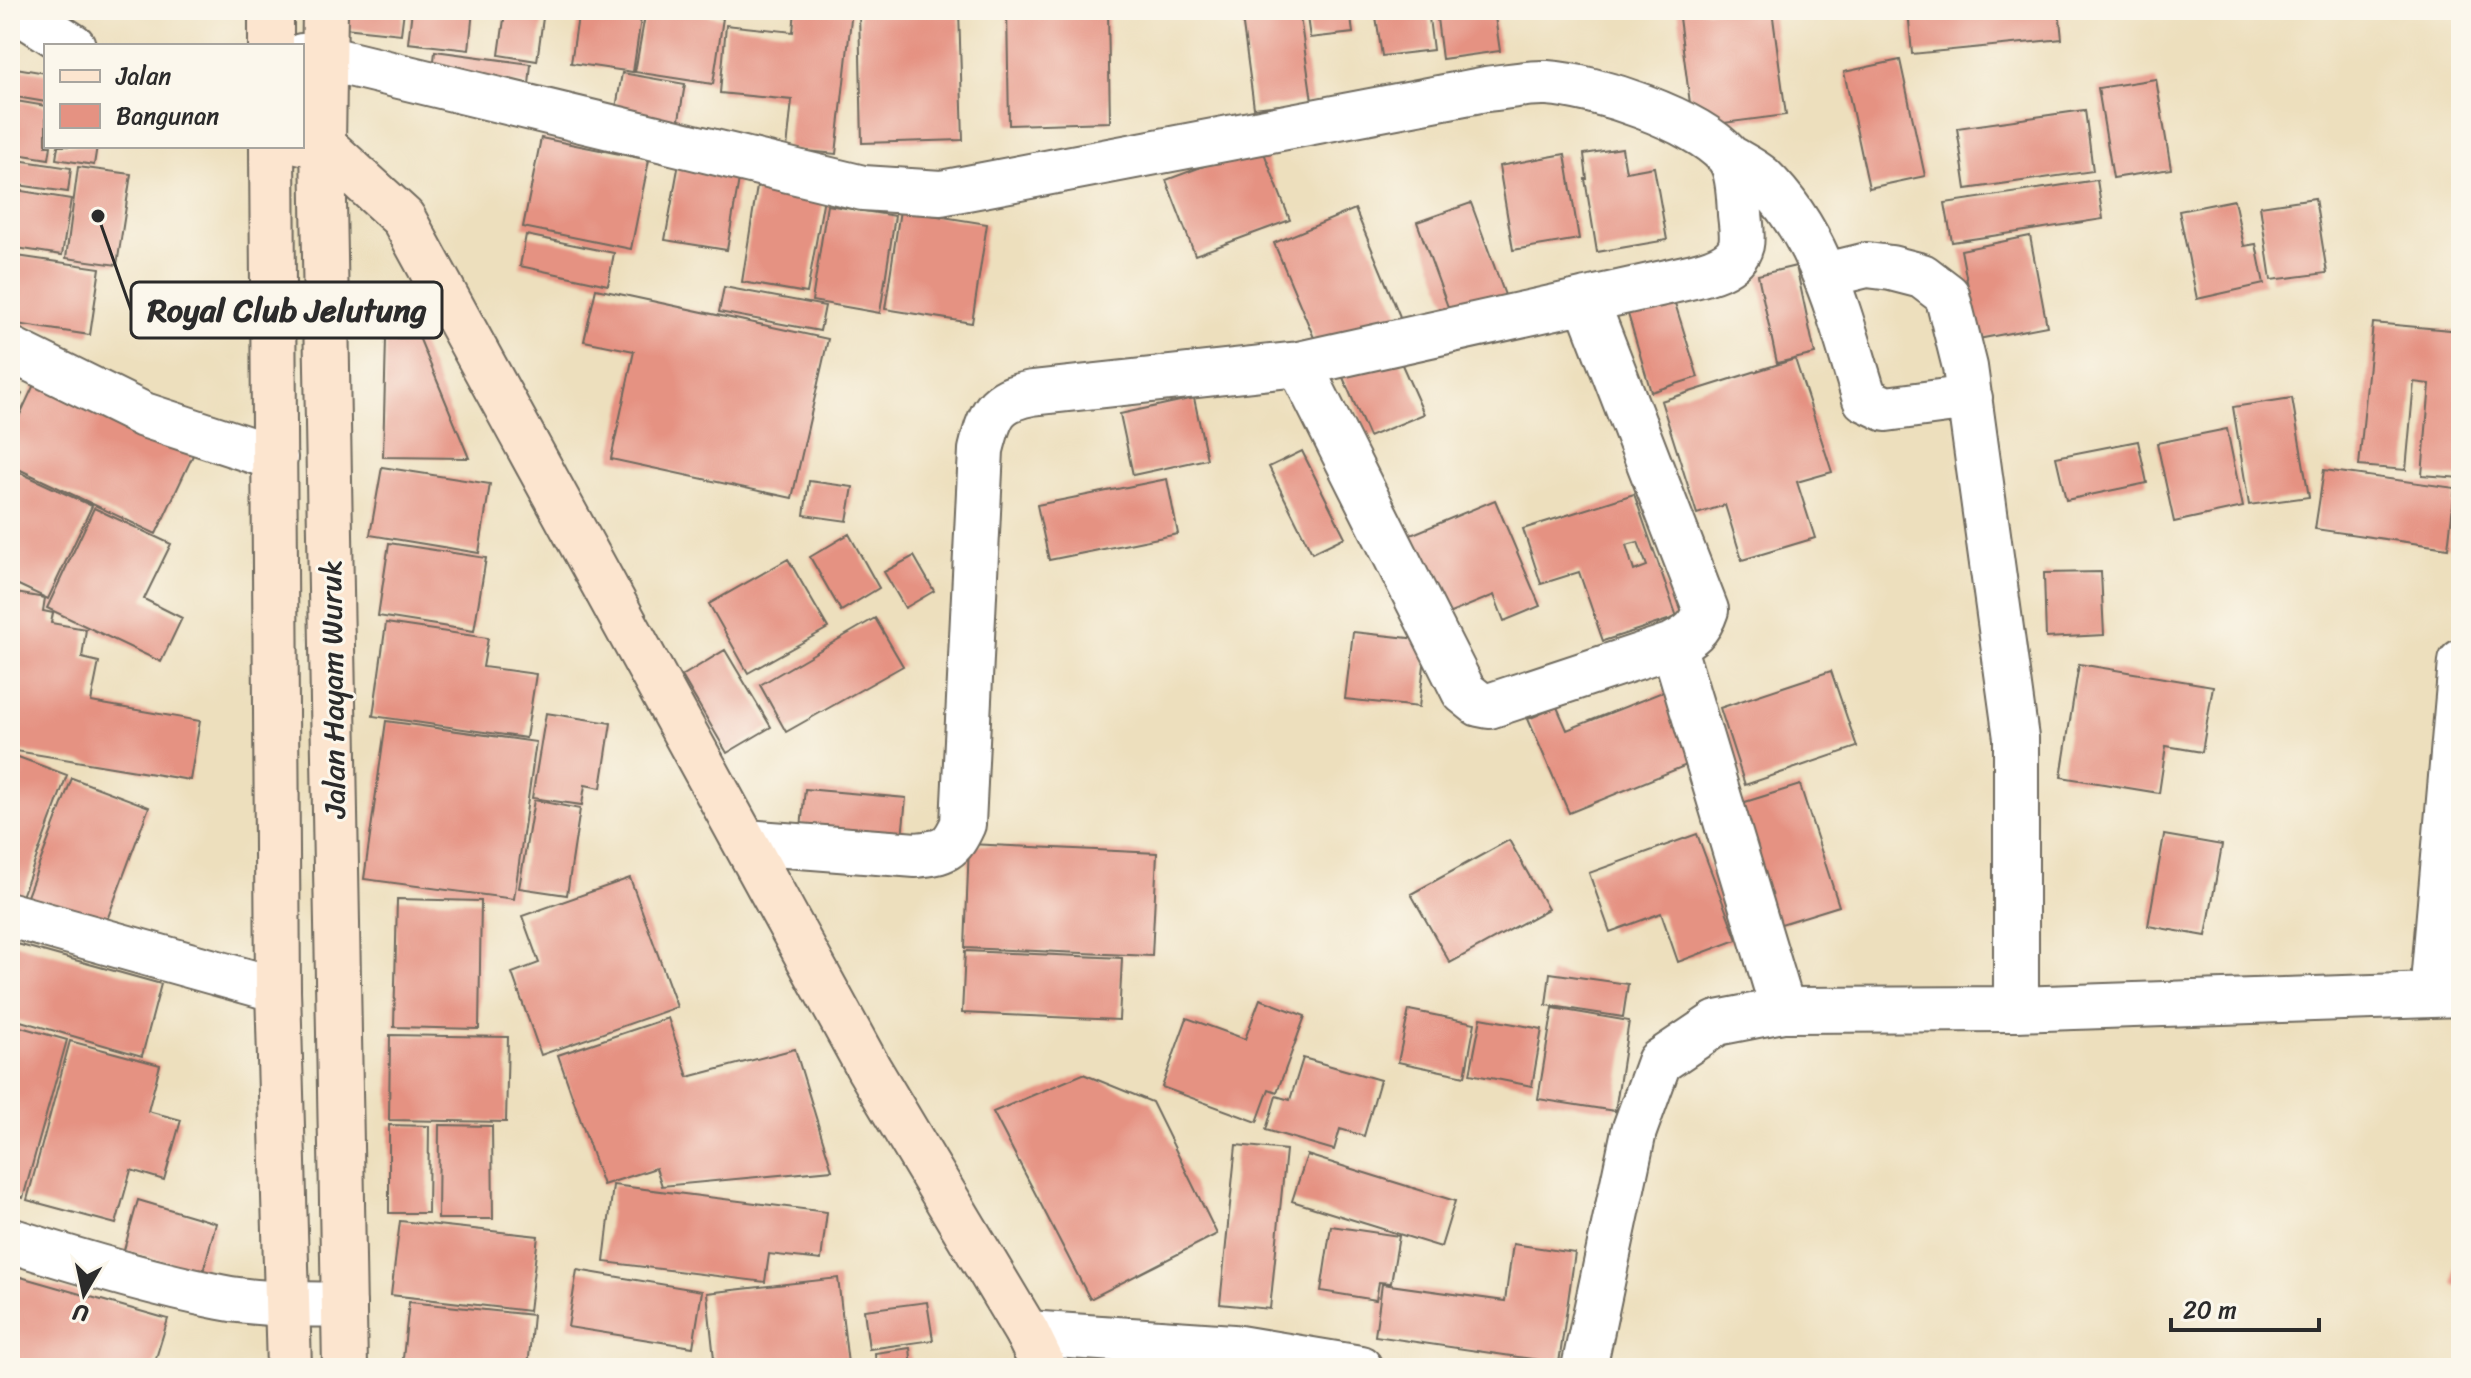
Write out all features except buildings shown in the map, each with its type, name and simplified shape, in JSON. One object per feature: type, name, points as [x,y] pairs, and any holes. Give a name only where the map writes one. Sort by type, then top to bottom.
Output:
[{"type":"main road","points":[[271,10],[271,44]]},
{"type":"main road","name":"Jalan Hayam Wuruk","points":[[325,10],[313,57],[313,144],[345,1368]]},
{"type":"main road","points":[[313,144],[403,218],[869,1069],[1036,1350]]},
{"type":"main road","name":"Jalan Hayam Wuruk","points":[[272,148],[278,990],[289,1368]]},
{"type":"street","points":[[17,10],[70,44]]},
{"type":"street","points":[[313,57],[863,188],[941,193],[1486,89],[1547,83],[1596,93],[1643,107],[1704,137],[1758,175],[1783,201],[1803,228],[1826,275],[1865,399],[1886,409],[1970,398]]},
{"type":"street","points":[[746,842],[916,855],[941,852],[955,842],[963,824],[981,450],[988,423],[1004,401],[1032,393],[1299,364],[1715,269],[1734,259],[1742,244],[1739,191],[1729,157]]},
{"type":"street","points":[[1826,275],[1867,265],[1891,268],[1922,276],[1947,295],[1970,398],[2016,738],[2016,1009]]},
{"type":"street","points":[[1299,364],[1464,692],[1473,700],[1489,706],[1673,645],[1693,634],[1703,621],[1706,610],[1586,300]]},
{"type":"street","points":[[10,349],[144,415],[275,458]]},
{"type":"street","points":[[1673,645],[1783,1010]]},
{"type":"street","points":[[1584,1368],[1634,1131],[1659,1062],[1717,1023],[1783,1010],[2016,1009],[2446,995],[2461,662]]},
{"type":"street","points":[[10,915],[278,990]]},
{"type":"street","points":[[10,1240],[92,1266],[222,1298],[344,1305]]},
{"type":"street","points":[[1036,1350],[1233,1347],[1360,1368]]},
{"type":"place","name":"Royal Club Jelutung","points":[[98,216]]}]
